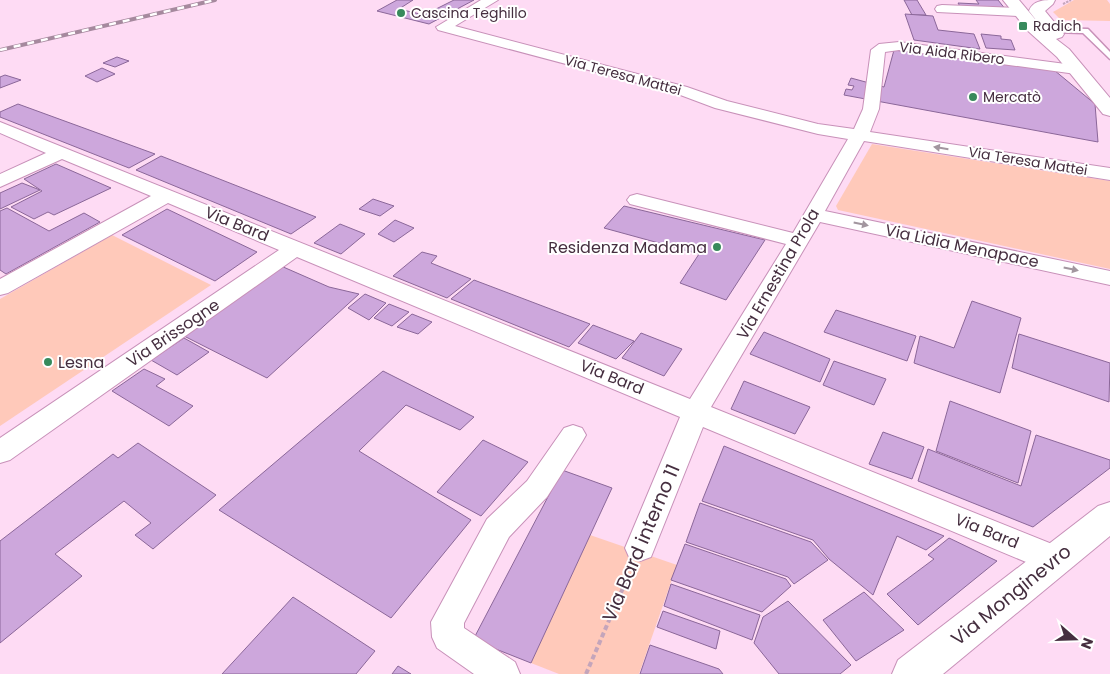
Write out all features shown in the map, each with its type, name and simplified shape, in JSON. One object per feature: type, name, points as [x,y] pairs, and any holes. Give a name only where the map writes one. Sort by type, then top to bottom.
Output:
[{"type":"street","name":"Via Teresa Mattei","points":[[491,0],[443,27],[680,90],[721,105],[818,128],[1110,174]]},
{"type":"street","points":[[942,8],[1018,4],[1050,0]]},
{"type":"street","points":[[1050,0],[1038,7],[1037,11],[1110,94]]},
{"type":"street","points":[[1018,4],[1034,28],[1063,53],[1110,110]]},
{"type":"street","points":[[1034,28],[1053,30]]},
{"type":"street","name":"Via Aida Ribero","points":[[857,135],[862,129],[873,100],[878,50],[884,47],[899,46],[1076,69]]},
{"type":"street","name":"Via Bard","points":[[0,127],[1056,560]]},
{"type":"street","name":"Via Ernestina Prola","points":[[696,411],[812,220],[813,214],[857,135]]},
{"type":"street","points":[[0,181],[62,152]]},
{"type":"street","points":[[0,288],[168,195]]},
{"type":"street","points":[[637,200],[799,241]]},
{"type":"street","name":"Via Lidia Menapace","points":[[813,214],[1110,278]]},
{"type":"street","name":"Via Brissogne","points":[[0,452],[296,248]]},
{"type":"street","name":"Via Bard interno 11","points":[[640,548],[696,411]]},
{"type":"street","points":[[503,674],[449,637],[447,622],[498,528],[537,489],[574,435]]},
{"type":"street","name":"Via Monginevro","points":[[912,674],[1110,516]]},
{"type":"lane","points":[[1053,30],[1085,31],[1110,57]]},
{"type":"path","name":"Via Bard interno 11","points":[[586,674],[640,548]]},
{"type":"path","points":[[586,674],[613,610]]},
{"type":"shaded area","points":[[1074,0],[1107,0],[1110,4],[1110,21],[1061,20],[1053,12]]},
{"type":"shaded area","points":[[872,144],[1110,181],[1110,269],[838,210],[836,206]]},
{"type":"shaded area","name":"Lesna","points":[[112,235],[211,285],[0,426],[0,299]]},
{"type":"shaded area","points":[[590,535],[677,565],[639,674],[559,674],[531,663]]},
{"type":"building","name":"Cascina Teghillo","points":[[397,0],[413,0],[399,9],[424,15],[454,0],[474,0],[429,24],[377,11]]},
{"type":"building","points":[[904,0],[917,0],[926,15],[912,15]]},
{"type":"building","points":[[976,0],[998,0],[1006,10],[961,8],[958,3],[979,4]]},
{"type":"building","points":[[905,14],[933,16],[938,30],[974,34],[980,49],[914,40]]},
{"type":"building","points":[[981,34],[1001,36],[1001,39],[1011,40],[1015,50],[986,48]]},
{"type":"building","name":"Mercatò","points":[[894,50],[1054,70],[1095,104],[1098,142],[844,95],[846,89],[852,90],[854,86],[848,85],[851,78],[884,87]]},
{"type":"building","points":[[117,57],[129,61],[115,67],[103,63]]},
{"type":"building","points":[[102,68],[115,74],[97,82],[85,76]]},
{"type":"building","points":[[5,75],[21,80],[0,88],[0,77]]},
{"type":"building","points":[[18,104],[155,154],[129,168],[0,117],[0,112]]},
{"type":"building","points":[[161,156],[316,217],[291,234],[136,170]]},
{"type":"building","points":[[56,164],[111,188],[54,215],[48,212],[34,219],[11,207],[42,191],[24,179]]},
{"type":"building","points":[[22,183],[40,190],[0,209],[0,193]]},
{"type":"building","points":[[373,199],[394,206],[380,216],[359,209]]},
{"type":"building","name":"Residenza Madama","points":[[624,206],[765,240],[726,300],[680,283],[699,254],[604,228]]},
{"type":"building","points":[[7,208],[49,231],[84,213],[100,222],[6,274],[0,270],[0,211]]},
{"type":"building","points":[[167,209],[257,252],[215,281],[122,235]]},
{"type":"building","points":[[395,220],[414,228],[394,242],[378,234]]},
{"type":"building","points":[[340,224],[365,234],[341,254],[314,243]]},
{"type":"building","points":[[422,252],[437,256],[431,263],[471,279],[447,298],[393,276]]},
{"type":"building","points":[[281,266],[329,287],[359,294],[267,378],[184,336]]},
{"type":"building","points":[[474,280],[590,324],[569,347],[451,299]]},
{"type":"building","points":[[365,294],[386,303],[369,320],[348,308]]},
{"type":"building","points":[[972,301],[1021,318],[1000,393],[914,363],[920,336],[954,348]]},
{"type":"building","points":[[389,304],[409,312],[392,326],[374,318]]},
{"type":"building","points":[[836,310],[916,336],[907,361],[824,332]]},
{"type":"building","points":[[412,314],[432,322],[418,334],[397,327]]},
{"type":"building","points":[[593,325],[634,341],[616,359],[578,343]]},
{"type":"building","points":[[764,332],[830,359],[820,382],[750,354]]},
{"type":"building","points":[[641,333],[682,349],[664,376],[622,358]]},
{"type":"building","points":[[1019,334],[1110,363],[1109,402],[1012,368]]},
{"type":"building","points":[[184,338],[209,352],[177,375],[151,360]]},
{"type":"building","points":[[834,361],[886,379],[874,405],[823,385]]},
{"type":"building","points":[[144,369],[165,379],[156,386],[193,406],[169,426],[112,391]]},
{"type":"building","points":[[383,371],[474,417],[460,430],[406,405],[359,451],[471,520],[391,618],[219,510]]},
{"type":"building","points":[[744,381],[810,407],[795,434],[731,409]]},
{"type":"building","points":[[950,401],[1031,431],[1018,483],[936,451]]},
{"type":"building","points":[[883,432],[924,447],[912,479],[869,464]]},
{"type":"building","points":[[1036,435],[1110,460],[1110,468],[1033,527],[918,481],[928,449],[1021,486]]},
{"type":"building","points":[[483,440],[528,462],[481,516],[437,492]]},
{"type":"building","points":[[138,443],[216,495],[153,549],[135,535],[151,523],[124,501],[55,554],[82,576],[0,643],[0,541],[113,454],[118,458]]},
{"type":"building","points":[[724,446],[944,536],[926,550],[897,536],[873,595],[829,559],[813,540],[702,501]]},
{"type":"building","points":[[562,470],[612,488],[531,663],[473,640]]},
{"type":"building","points":[[700,503],[811,542],[828,560],[794,584],[788,577],[686,542]]},
{"type":"building","points":[[949,538],[997,561],[918,625],[887,594],[934,559],[928,555]]},
{"type":"building","points":[[685,544],[786,579],[791,586],[762,612],[671,580]]},
{"type":"building","points":[[671,584],[760,615],[752,640],[664,606]]},
{"type":"building","points":[[864,592],[904,630],[856,661],[823,620]]},
{"type":"building","points":[[293,597],[375,651],[356,674],[222,674]]},
{"type":"building","points":[[788,601],[851,665],[840,674],[779,674],[754,643],[763,617]]},
{"type":"building","points":[[663,611],[720,631],[716,649],[657,627]]},
{"type":"building","points":[[650,645],[719,669],[723,674],[640,674]]},
{"type":"building","points":[[398,666],[411,674],[392,674]]},
{"type":"railway","points":[[0,50],[215,0]]},
{"type":"place","name":"Cascina Teghillo","points":[[401,13]]},
{"type":"place","name":"Radich","points":[[1023,26]]},
{"type":"place","name":"Mercatò","points":[[973,97]]},
{"type":"place","name":"Residenza Madama","points":[[717,247]]},
{"type":"place","name":"Lesna","points":[[48,362]]}]
